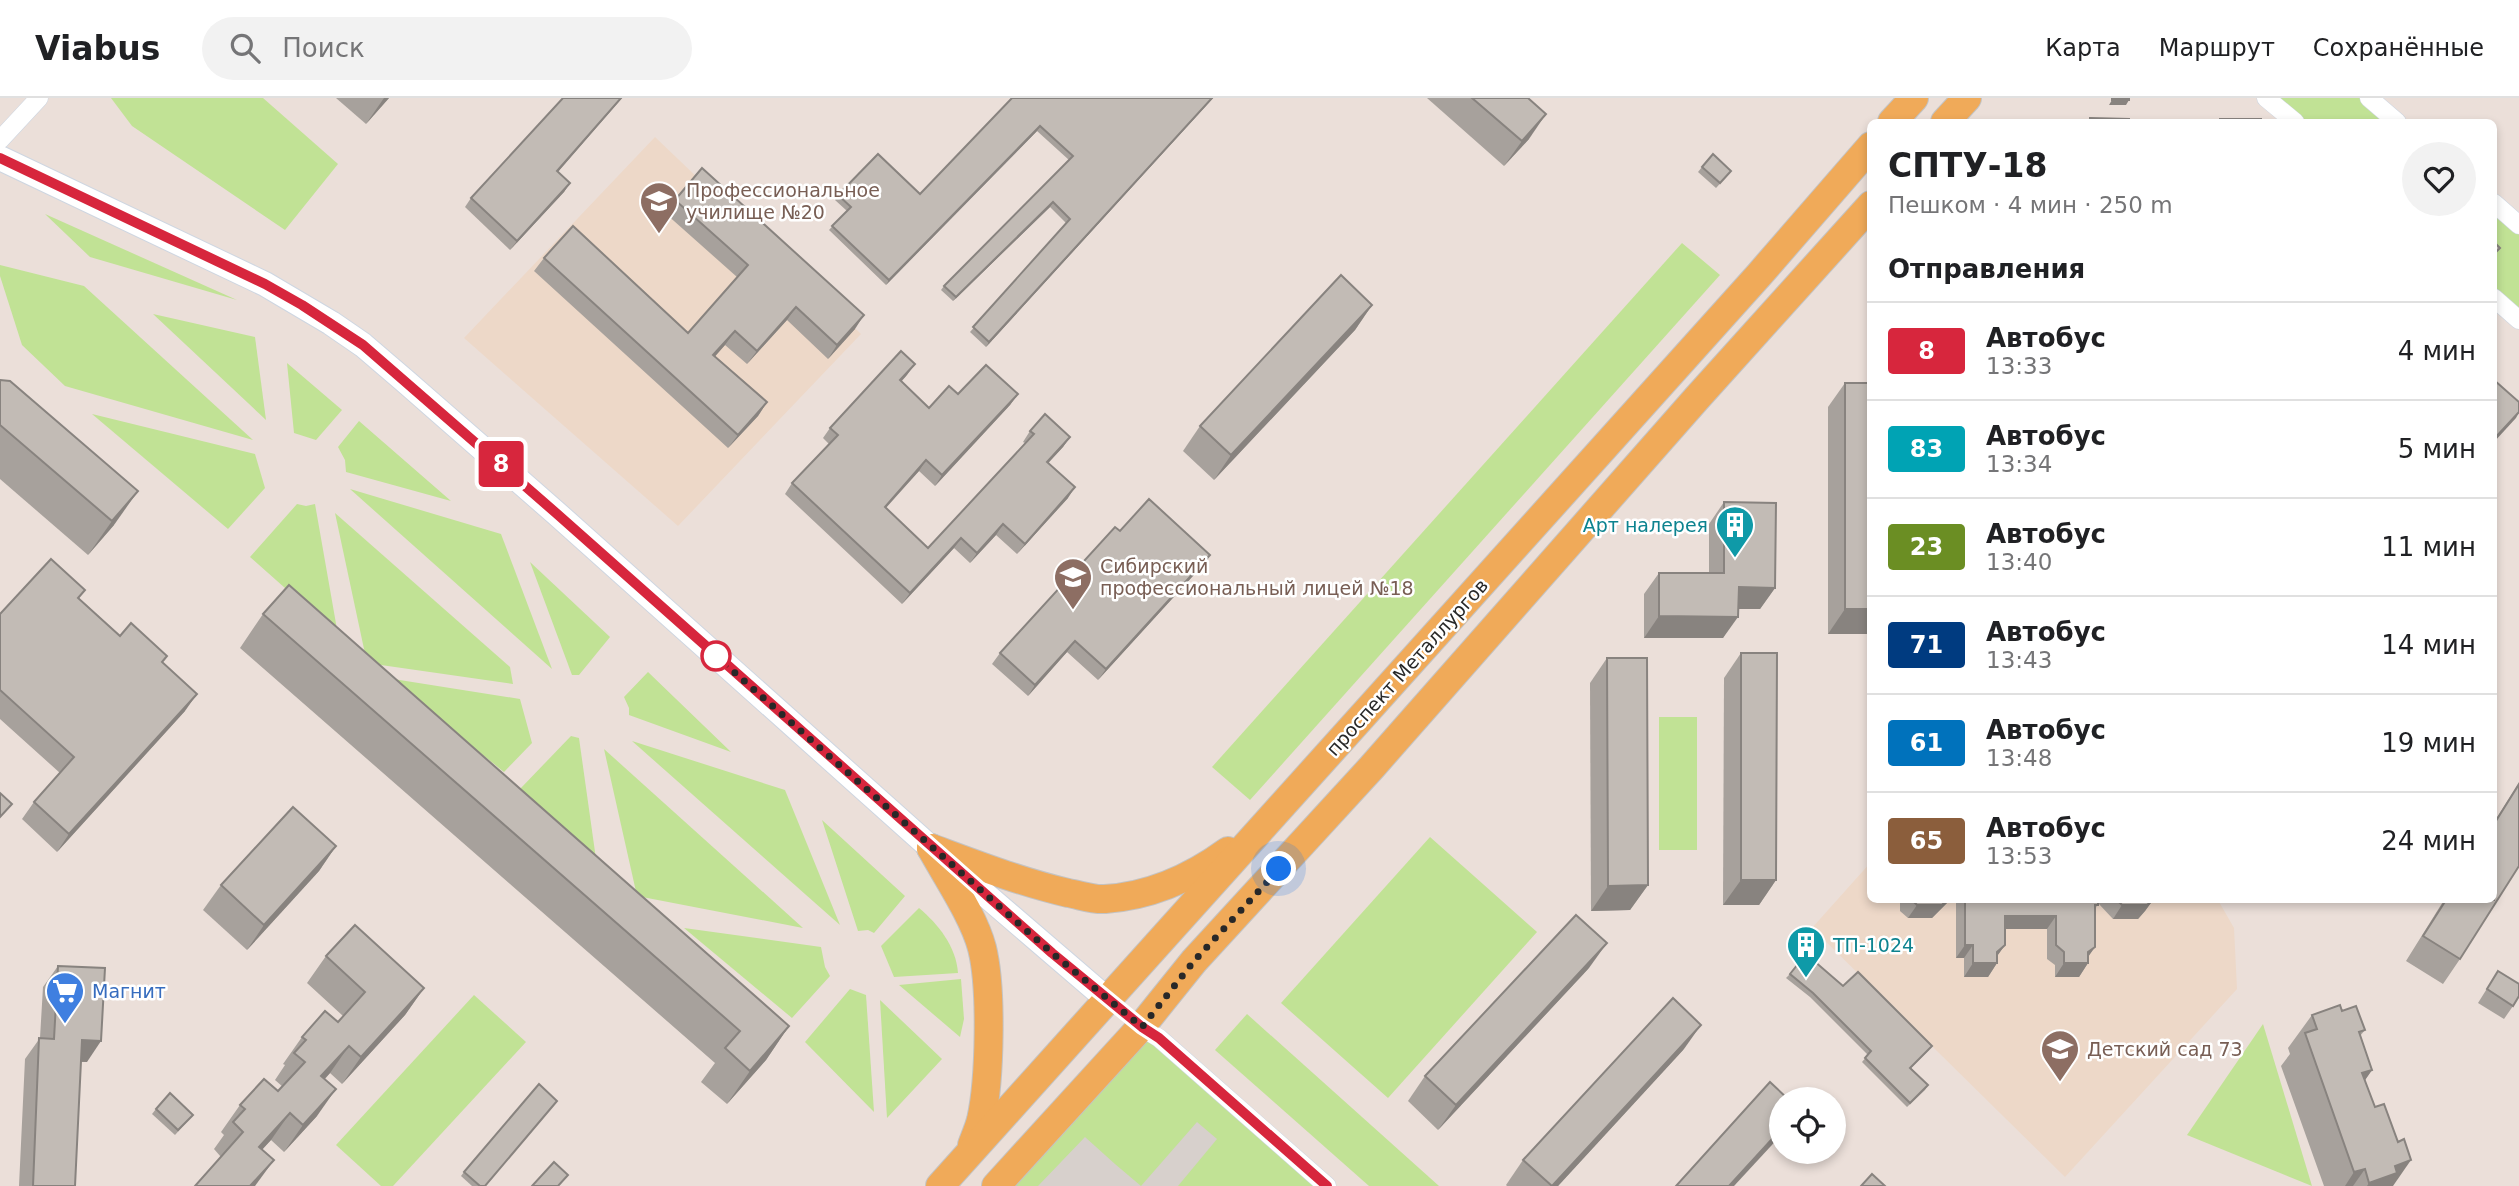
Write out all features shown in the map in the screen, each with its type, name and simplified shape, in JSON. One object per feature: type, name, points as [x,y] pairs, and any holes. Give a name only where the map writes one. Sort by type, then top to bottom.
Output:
[{"type":"main road","points":[[1895,119],[1914,98]]},
{"type":"main road","points":[[1948,119],[1967,98]]},
{"type":"main road","name":"проспект Металлургов","points":[[940,1186],[1759,275],[1867,151]]},
{"type":"main road","points":[[0,158],[265,284],[363,345],[556,513],[931,848],[1142,1027]]},
{"type":"main road","name":"проспект Металлургов","points":[[996,1186],[1142,1027],[1194,961],[1373,766],[1867,209]]},
{"type":"main road","points":[[931,848],[1020,880],[1102,899],[1145,893],[1177,882],[1214,861],[1268,821]]},
{"type":"main road","points":[[931,848],[983,949],[988,995],[986,1072],[981,1121],[968,1154]]},
{"type":"street","points":[[0,140],[39,98]]},
{"type":"street","points":[[2266,98],[2291,119]]},
{"type":"street","points":[[2369,98],[2394,119]]},
{"type":"street","points":[[2497,206],[2519,225]]},
{"type":"street","points":[[2497,302],[2519,320]]},
{"type":"street","points":[[1142,1027],[1159,1038],[1327,1186]]},
{"type":"shaded area","name":"Профессиональное училище №20","points":[[655,137],[861,334],[678,526],[464,338]]},
{"type":"shaded area","name":"Детский сад 73","points":[[1867,866],[1867,903],[2220,903],[2234,928],[2237,989],[2065,1177],[1812,928]]},
{"type":"shaded area","points":[[1197,1122],[1217,1139],[1178,1186],[1141,1186]]},
{"type":"shaded area","points":[[1085,1137],[1115,1164],[1141,1186],[1038,1186]]},
{"type":"green space","points":[[111,98],[263,98],[338,164],[285,230],[132,126]]},
{"type":"green space","points":[[2266,98],[2369,98],[2394,119],[2291,119]]},
{"type":"green space","points":[[2497,206],[2519,225],[2519,320],[2497,301]]},
{"type":"green space","points":[[45,214],[237,300],[90,257]]},
{"type":"green space","points":[[1682,243],[1720,275],[1250,800],[1212,767]]},
{"type":"green space","points":[[0,265],[84,286],[253,440],[65,386],[22,345],[0,276]]},
{"type":"green space","points":[[153,314],[255,337],[266,420]]},
{"type":"green space","points":[[287,363],[342,410],[316,440],[294,433]]},
{"type":"green space","points":[[92,414],[255,454],[265,488],[228,529]]},
{"type":"green space","points":[[359,421],[451,501],[346,472],[345,460],[338,447]]},
{"type":"green space","points":[[350,489],[501,534],[552,669]]},
{"type":"green space","points":[[297,504],[315,504],[338,635],[250,557]]},
{"type":"green space","points":[[335,513],[510,667],[513,684],[367,663]]},
{"type":"green space","points":[[530,562],[610,637],[579,675],[572,675]]},
{"type":"green space","points":[[648,672],[731,752],[629,715],[624,697]]},
{"type":"green space","points":[[387,678],[520,699],[532,743],[504,772]]},
{"type":"green space","points":[[1659,717],[1697,717],[1697,850],[1659,850]]},
{"type":"green space","points":[[571,736],[579,738],[596,859],[520,789]]},
{"type":"green space","points":[[632,741],[785,790],[840,925]]},
{"type":"green space","points":[[604,749],[803,928],[637,896]]},
{"type":"green space","points":[[822,820],[905,896],[874,933],[868,930],[858,931]]},
{"type":"green space","points":[[1430,837],[1537,932],[1388,1098],[1281,1003]]},
{"type":"green space","points":[[919,908],[945,936],[954,954],[958,973],[894,977],[881,946]]},
{"type":"green space","points":[[684,928],[821,947],[825,967],[830,976],[792,1018]]},
{"type":"green space","points":[[961,979],[964,1019],[960,1037],[899,985]]},
{"type":"green space","points":[[850,989],[866,995],[874,1112],[805,1042]]},
{"type":"green space","points":[[474,995],[526,1042],[393,1186],[381,1186],[336,1145]]},
{"type":"green space","points":[[880,1000],[942,1059],[887,1118]]},
{"type":"green space","points":[[1247,1014],[1439,1186],[1369,1186],[1215,1050]]},
{"type":"green space","points":[[2263,1024],[2312,1186],[2187,1135]]},
{"type":"green space","points":[[1141,1027],[1327,1186],[996,1186]]},
{"type":"building","points":[[563,98],[621,98],[557,171],[570,183],[517,241],[471,198]]},
{"type":"building","points":[[1012,98],[1212,98],[989,342],[973,327],[1070,219],[1053,202],[956,297],[944,286],[1073,156],[1040,126],[889,280],[832,226],[851,207],[838,195],[878,154],[920,194]]},
{"type":"building","points":[[1472,98],[1528,98],[1546,114],[1522,141]]},
{"type":"building","points":[[2129,98],[2129,100],[2112,100]]},
{"type":"building","points":[[1713,154],[1731,171],[1720,183],[1702,167]]},
{"type":"building","points":[[702,168],[864,315],[837,345],[796,307],[757,351],[735,331],[713,355],[767,402],[738,435],[544,258],[573,226],[688,333],[748,265],[675,200]]},
{"type":"building","points":[[1341,275],[1372,305],[1231,455],[1200,426]]},
{"type":"building","points":[[901,351],[915,364],[900,380],[929,408],[949,386],[958,394],[986,365],[1018,394],[942,475],[926,460],[885,507],[928,548],[1034,434],[1030,431],[1045,414],[1070,437],[1047,462],[1075,487],[1025,544],[1003,524],[977,553],[961,538],[910,593],[792,483],[838,435],[830,428]]},
{"type":"building","points":[[0,380],[10,381],[138,491],[112,521],[0,425]]},
{"type":"building","points":[[1845,383],[1867,383],[1867,609],[1845,609]]},
{"type":"building","points":[[2497,383],[2519,402],[2519,412],[2497,436]]},
{"type":"building","points":[[1149,499],[1210,555],[1106,669],[1075,641],[1035,685],[1000,653],[1115,527],[1120,531]]},
{"type":"building","points":[[1724,502],[1776,503],[1775,588],[1739,587],[1738,617],[1659,616],[1659,573],[1724,573]]},
{"type":"building","points":[[51,559],[85,590],[78,598],[120,636],[131,623],[167,656],[162,662],[197,694],[69,834],[34,802],[74,757],[0,690],[0,614]]},
{"type":"building","points":[[289,585],[789,1026],[750,1071],[725,1048],[740,1031],[263,614]]},
{"type":"building","points":[[1741,653],[1777,653],[1776,880],[1741,880]]},
{"type":"building","points":[[1607,658],[1647,658],[1648,885],[1608,886]]},
{"type":"building","points":[[2519,784],[2519,866],[2497,901],[2497,819]]},
{"type":"building","points":[[0,793],[12,804],[0,817]]},
{"type":"building","points":[[293,807],[336,846],[264,925],[221,885]]},
{"type":"building","points":[[1915,903],[1944,903],[1942,905]]},
{"type":"building","points":[[1965,903],[2098,903],[2095,905],[2095,947],[2088,952],[2088,963],[2064,963],[2064,952],[2056,945],[2056,916],[2005,916],[2005,945],[1997,952],[1997,963],[1973,963],[1973,945],[1965,945]]},
{"type":"building","points":[[2120,903],[2149,903],[2147,905]]},
{"type":"building","points":[[2444,903],[2496,903],[2460,959],[2423,936]]},
{"type":"building","points":[[1576,915],[1607,943],[1456,1105],[1425,1076]]},
{"type":"building","points":[[355,925],[424,988],[361,1057],[349,1046],[321,1076],[336,1089],[303,1125],[290,1113],[259,1147],[274,1160],[250,1186],[195,1186],[243,1132],[233,1122],[245,1109],[240,1105],[264,1079],[278,1091],[305,1062],[294,1053],[306,1040],[302,1037],[325,1011],[338,1022],[365,992],[326,956]]},
{"type":"building","points":[[1806,954],[1843,986],[1858,972],[1932,1046],[1910,1068],[1928,1085],[1910,1103],[1865,1058],[1871,1051],[1790,974]]},
{"type":"building","points":[[58,966],[105,968],[101,1041],[82,1040],[75,1186],[33,1186],[39,1038],[54,1039]]},
{"type":"building","points":[[2498,971],[2519,984],[2519,996],[2513,1006],[2487,989]]},
{"type":"building","points":[[1673,998],[1701,1025],[1552,1186],[1523,1160]]},
{"type":"building","points":[[2340,1005],[2342,1011],[2356,1006],[2365,1030],[2359,1032],[2372,1070],[2362,1073],[2375,1107],[2384,1104],[2398,1142],[2404,1139],[2411,1160],[2395,1166],[2397,1173],[2369,1183],[2365,1169],[2354,1172],[2305,1033],[2317,1029],[2312,1015]]},
{"type":"building","points":[[1770,1082],[1775,1087],[1769,1087],[1769,1142],[1729,1186],[1676,1186]]},
{"type":"building","points":[[539,1084],[557,1101],[485,1186],[480,1186],[464,1172]]},
{"type":"building","points":[[170,1093],[193,1115],[178,1130],[156,1109]]},
{"type":"building","points":[[554,1162],[568,1175],[558,1186],[532,1186]]},
{"type":"building","points":[[1872,1174],[1885,1186],[1861,1186]]},
{"type":"bus line","name":"8","points":[[0,158],[265,284],[363,345],[1052,953],[1159,1038],[1327,1186]]},
{"type":"place","name":"Профессиональное училище №20","points":[[659,235]]},
{"type":"place","name":"Арт налерея","points":[[1735,559]]},
{"type":"place","name":"Сибирский профессиональный лицей №18","points":[[1073,611]]},
{"type":"place","name":"ТП-1024","points":[[1806,979]]},
{"type":"place","name":"Магнит","points":[[65,1025]]},
{"type":"place","name":"Детский сад 73","points":[[2060,1083]]},
{"type":"route","points":[[716,656],[931,848],[1142,1027],[1194,961],[1279,869]]}]
